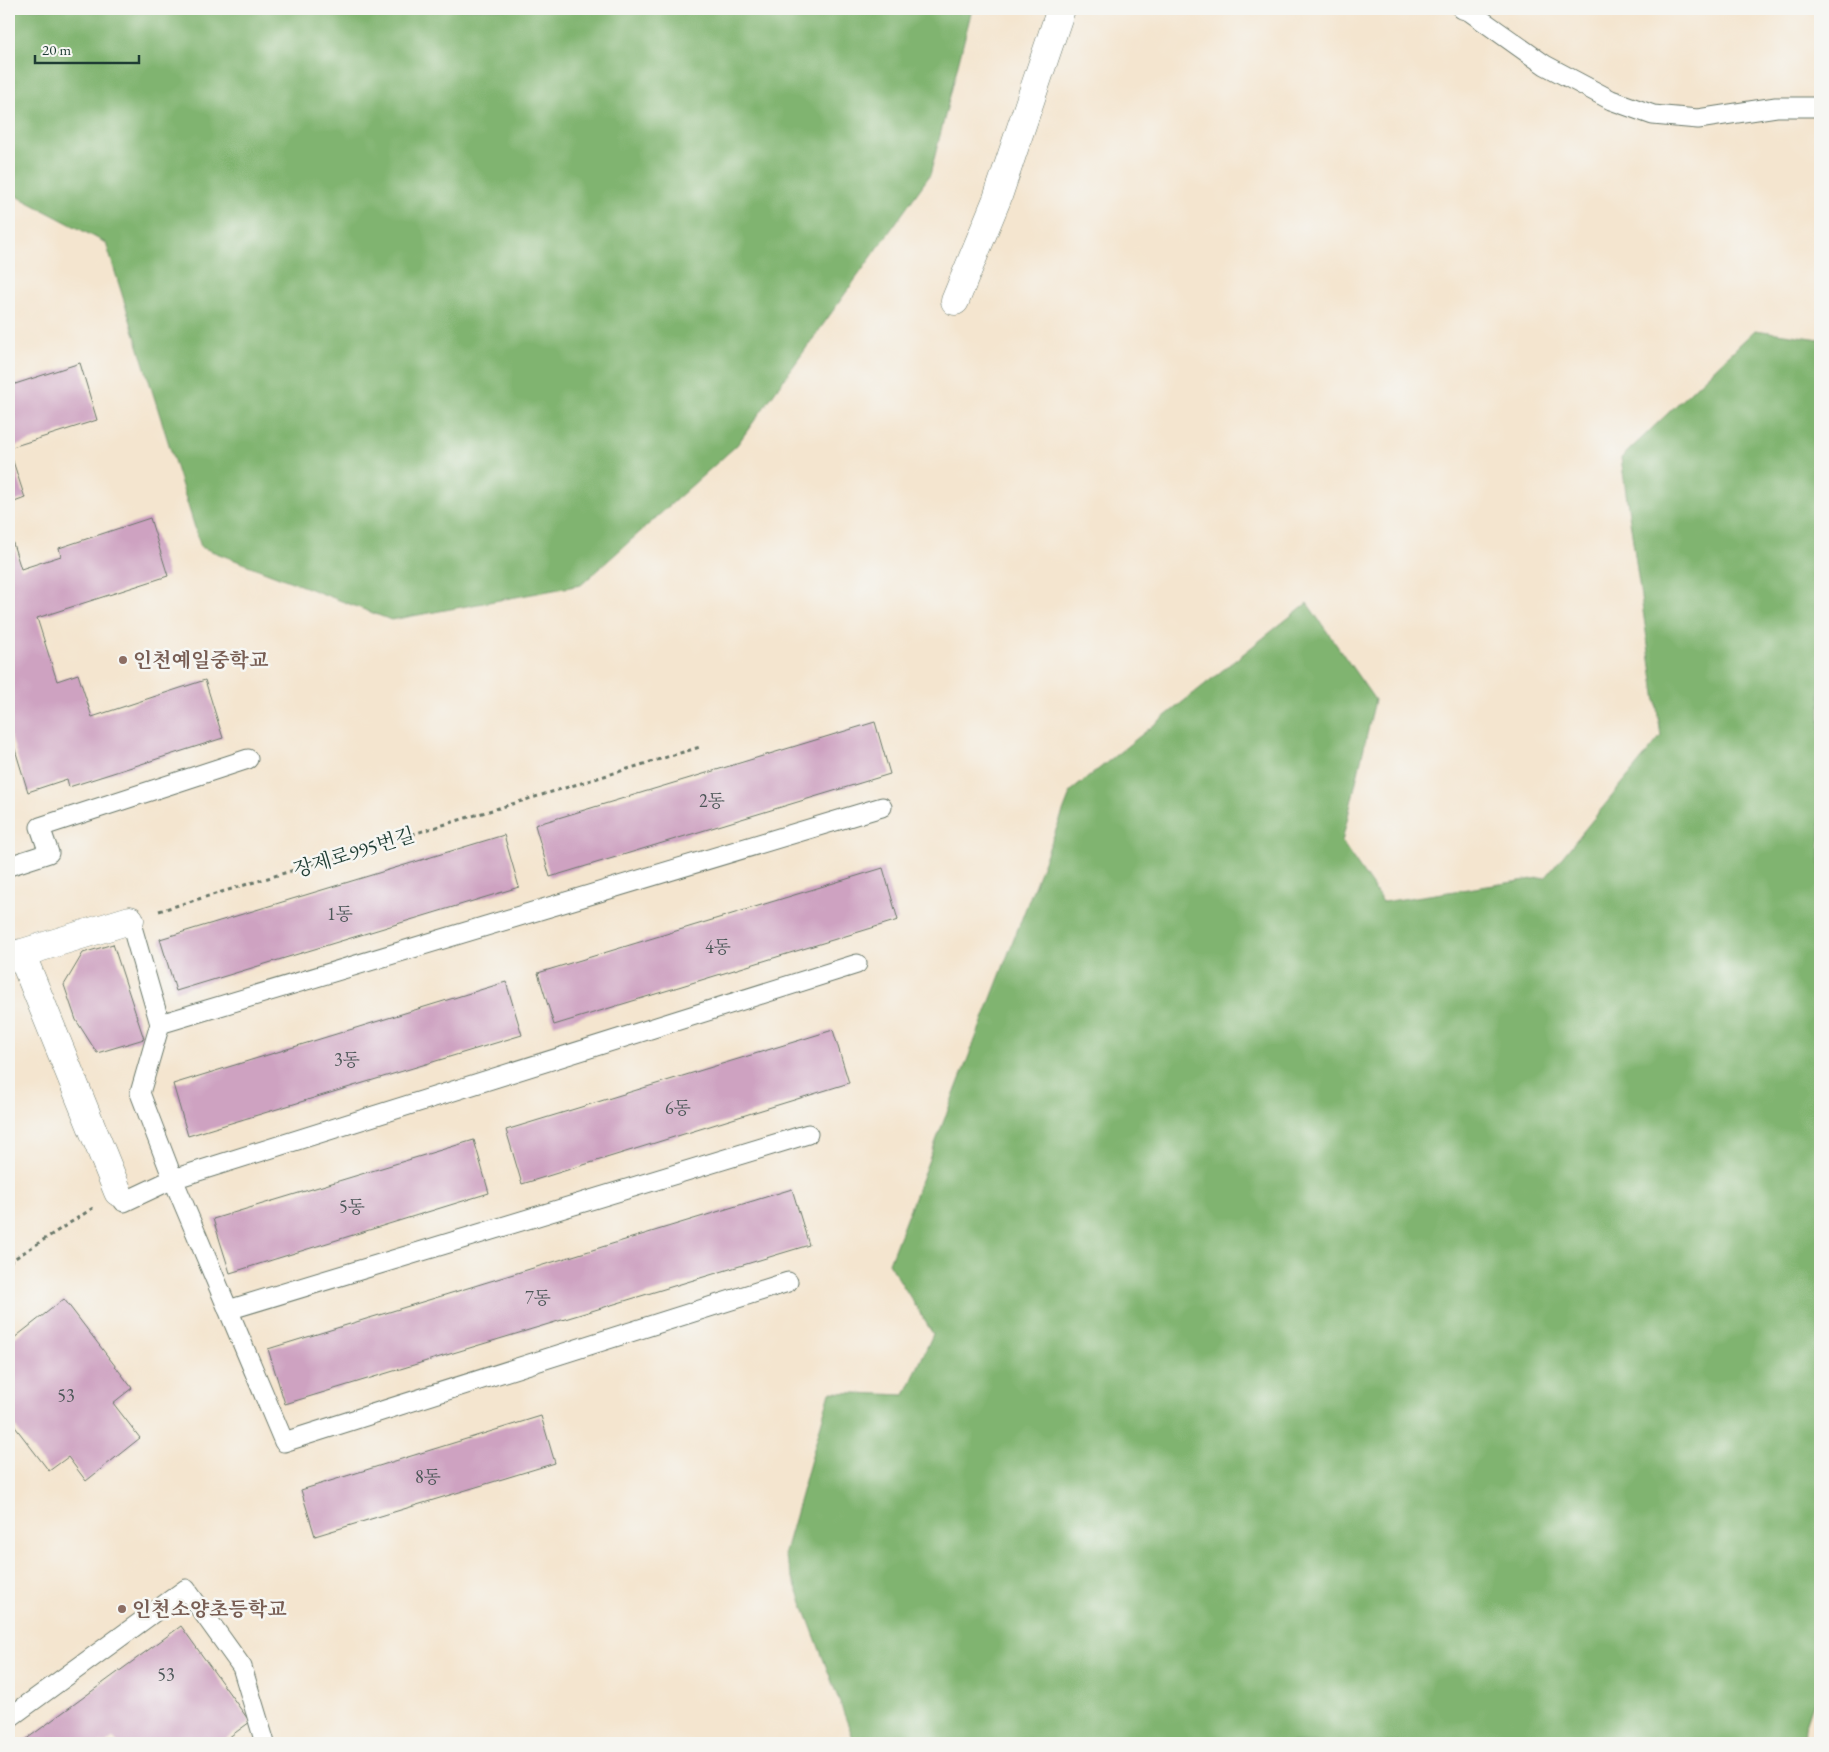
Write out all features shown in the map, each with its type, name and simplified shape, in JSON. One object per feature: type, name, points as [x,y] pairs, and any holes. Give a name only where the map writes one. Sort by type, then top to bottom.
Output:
[{"type":"street","points":[[955,302],[997,199],[1061,9]]},
{"type":"street","points":[[118,1192],[15,955],[130,920]]},
{"type":"lane","points":[[1462,9],[1545,65],[1611,100],[1653,115],[1698,119],[1776,107],[1820,107]]},
{"type":"lane","points":[[9,866],[49,854],[40,827],[248,759]]},
{"type":"lane","points":[[160,1024],[882,807]]},
{"type":"lane","points":[[130,920],[160,1024],[140,1093],[173,1179],[284,1442],[788,1282]]},
{"type":"lane","points":[[118,1192],[124,1202],[173,1179],[857,964]]},
{"type":"lane","points":[[228,1310],[808,1134]]},
{"type":"lane","points":[[9,1718],[186,1589],[242,1667],[266,1743]]},
{"type":"path","name":"장제로995번길","points":[[130,920],[700,747]]},
{"type":"path","points":[[9,1262],[118,1192]]},
{"type":"green space","points":[[9,9],[972,9],[930,175],[737,445],[581,585],[391,620],[201,547],[106,243],[9,192]]},
{"type":"green space","points":[[1755,330],[1820,339],[1820,1685],[1805,1727],[1804,1743],[855,1743],[784,1555],[830,1392],[905,1395],[933,1334],[889,1263],[1071,791],[1307,603],[1375,700],[1342,842],[1383,902],[1546,877],[1661,736],[1621,458]]},
{"type":"building","points":[[80,363],[97,420],[9,448],[9,386]]},
{"type":"building","points":[[9,449],[25,498],[9,504]]},
{"type":"building","points":[[150,518],[168,576],[37,618],[57,681],[78,674],[92,717],[205,680],[223,738],[69,787],[67,779],[28,792],[9,730],[9,531],[21,569],[61,556],[59,548]]},
{"type":"building","points":[[875,722],[890,774],[550,877],[535,825]]},
{"type":"building","points":[[504,835],[519,887],[176,991],[160,939]]},
{"type":"building","points":[[883,868],[898,920],[554,1025],[538,973]]},
{"type":"building","points":[[113,944],[144,1039],[97,1053],[76,1020],[64,985],[83,953]]},
{"type":"building","points":[[506,982],[522,1035],[188,1136],[173,1084]]},
{"type":"building","points":[[833,1030],[849,1083],[522,1184],[506,1130]]},
{"type":"building","points":[[474,1140],[489,1193],[230,1273],[213,1219]]},
{"type":"building","points":[[792,1189],[809,1245],[285,1404],[268,1349]]},
{"type":"building","points":[[64,1299],[132,1388],[113,1403],[140,1438],[86,1481],[68,1457],[49,1471],[9,1419],[9,1342]]},
{"type":"building","points":[[541,1416],[555,1463],[315,1536],[301,1490]]},
{"type":"building","points":[[181,1626],[250,1722],[221,1743],[117,1743],[113,1738],[106,1743],[21,1743]]},
{"type":"place","name":"인천예일중학교","points":[[123,660]]},
{"type":"place","name":"인천소양초등학교","points":[[122,1609]]}]
